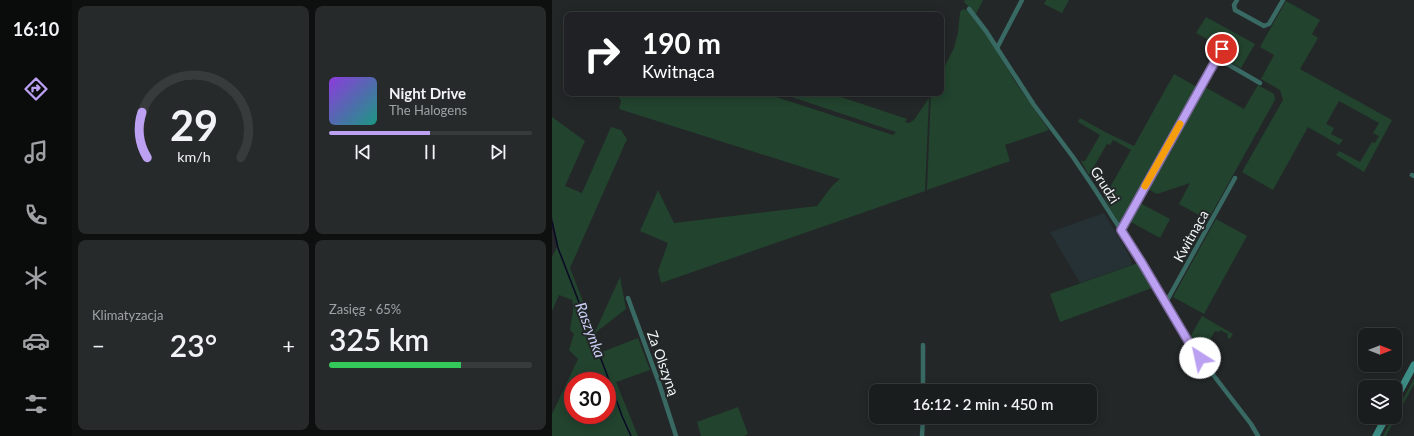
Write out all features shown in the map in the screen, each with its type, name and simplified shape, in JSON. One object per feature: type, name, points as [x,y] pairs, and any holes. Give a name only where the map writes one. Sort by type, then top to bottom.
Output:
[{"type":"street","points":[[997,48],[1022,0]]},
{"type":"street","points":[[1237,0],[1234,5],[1235,10],[1266,26],[1270,24],[1283,0]]},
{"type":"street","name":"Grudzi","points":[[969,9],[997,48],[1034,105],[1094,188],[1142,263],[1191,346],[1258,436]]},
{"type":"street","points":[[1121,230],[1222,49]]},
{"type":"street","points":[[1217,58],[1260,83]]},
{"type":"street","name":"Kwitnąca","points":[[1165,304],[1235,178]]},
{"type":"street","name":"Za Olszyną","points":[[628,298],[659,382],[676,436]]},
{"type":"street","points":[[923,345],[923,384]]},
{"type":"street","points":[[1402,387],[1414,365]]},
{"type":"street","points":[[922,436],[923,424]]},
{"type":"street","points":[[1376,436],[1382,424]]},
{"type":"shaded area","points":[[1104,213],[1132,260],[1131,265],[1080,283],[1050,232]]},
{"type":"green space","points":[[965,0],[983,0],[976,14],[964,2]]},
{"type":"green space","points":[[1046,0],[1069,0],[1062,13],[1044,4]]},
{"type":"green space","points":[[1286,1],[1320,20],[1312,34],[1318,38],[1300,69],[1392,120],[1364,172],[1336,155],[1339,151],[1360,162],[1372,142],[1375,143],[1379,136],[1373,133],[1379,123],[1339,101],[1326,124],[1334,128],[1331,134],[1343,140],[1339,145],[1308,127],[1273,190],[1242,172],[1283,100],[1280,90],[1261,79],[1274,55],[1260,47]]},
{"type":"green space","points":[[963,9],[969,11],[988,36],[1016,83],[1049,130],[1005,145],[1010,161],[927,190],[931,96],[944,96],[944,68],[954,48],[958,33],[960,12]]},
{"type":"green space","points":[[1206,17],[1255,44],[1241,68],[1224,59],[1223,54],[1225,49],[1196,33]]},
{"type":"green space","points":[[1174,74],[1197,87],[1124,222],[1119,223],[1104,198],[1131,150],[1113,140],[1110,145],[1107,144],[1089,175],[1081,161],[1085,161],[1100,135],[1078,122],[1080,118],[1134,146]]},
{"type":"green space","points":[[1258,85],[1274,94],[1275,100],[1208,220],[1179,204],[1190,183],[1157,194],[1148,189],[1205,87],[1244,109]]},
{"type":"green space","points":[[618,96],[773,96],[893,135],[896,132],[789,96],[838,96],[907,119],[905,122],[909,123],[914,120],[929,98],[925,191],[661,283],[658,271],[668,243],[640,231],[658,190],[674,223],[817,206],[832,186],[840,179],[619,109],[621,101]]},
{"type":"green space","points":[[552,117],[585,141],[565,186],[582,193],[611,127],[621,130],[627,139],[570,268],[595,332],[620,277],[626,309],[595,333],[602,352],[638,338],[650,370],[616,382],[616,372],[572,372],[578,359],[569,350],[574,334],[570,330],[573,311],[572,300],[559,295],[552,311],[552,257],[558,245],[552,216]]},
{"type":"green space","points":[[1140,203],[1170,219],[1160,238],[1129,221]]},
{"type":"green space","points":[[1216,219],[1247,236],[1204,314],[1173,297]]},
{"type":"green space","points":[[1138,263],[1152,288],[1060,322],[1050,294]]},
{"type":"green space","points":[[1202,316],[1233,334],[1230,339],[1227,337],[1228,334],[1220,330],[1219,332],[1215,331],[1201,356],[1189,339]]},
{"type":"green space","points":[[1414,379],[1414,384],[1402,406],[1402,400]]},
{"type":"green space","points":[[616,382],[638,436],[552,436],[552,414],[564,389],[564,424],[616,424]]},
{"type":"green space","points":[[738,407],[748,434],[744,436],[701,436],[697,422]]},
{"type":"green space","points":[[1389,424],[1392,424],[1386,436],[1383,436]]},
{"type":"waterway","name":"Raszynka","points":[[552,222],[558,248],[631,436]]},
{"type":"slow traffic","points":[[1145,186],[1180,124]]},
{"type":"route","points":[[1200,358],[1165,304],[1121,230],[1222,49]]}]
